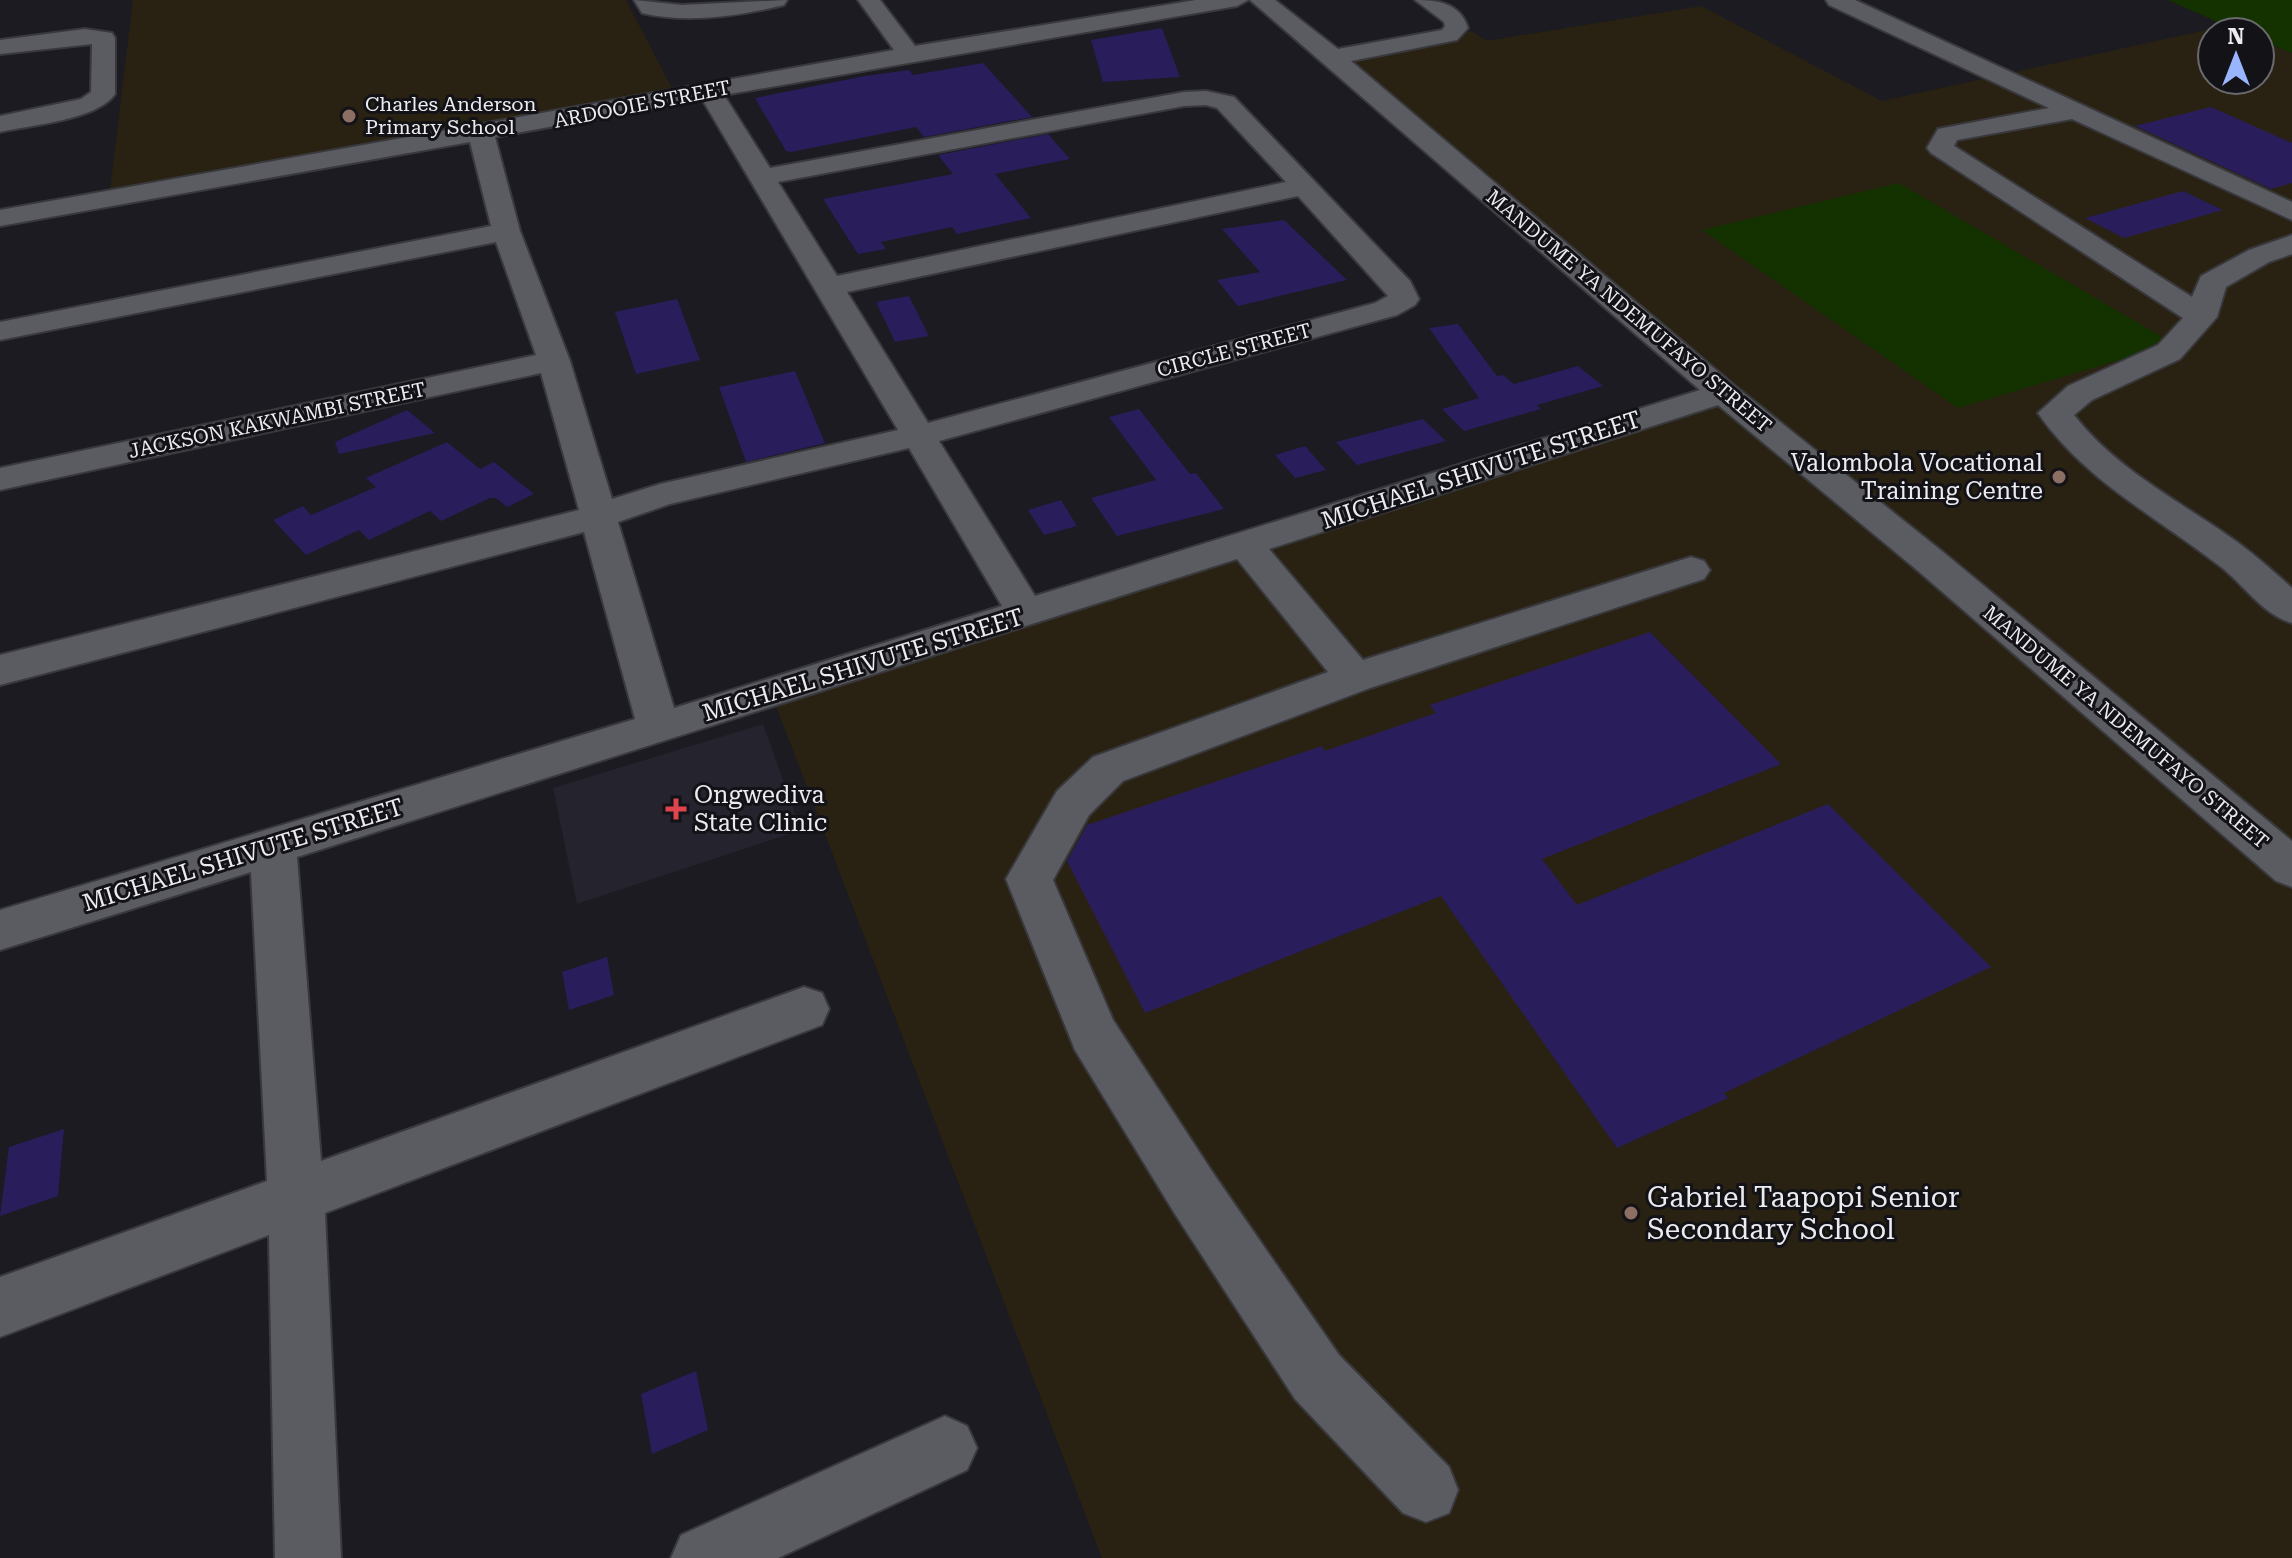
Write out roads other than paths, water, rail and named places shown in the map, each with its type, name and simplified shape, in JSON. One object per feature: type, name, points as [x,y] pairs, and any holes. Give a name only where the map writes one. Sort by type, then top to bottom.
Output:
[{"type":"street","points":[[645,0],[650,8],[700,12],[776,0]]},
{"type":"street","points":[[869,0],[910,56]]},
{"type":"street","name":"ARDOOIE STREET","points":[[0,218],[1237,0]]},
{"type":"street","name":"MANDUME YA NDEMUFAYO STREET","points":[[1261,0],[1333,57],[1723,393],[1930,561],[2292,868]]},
{"type":"street","points":[[1333,57],[1449,35],[1457,28],[1454,19],[1426,0]]},
{"type":"street","points":[[1837,0],[2292,212]]},
{"type":"street","points":[[0,47],[85,36],[104,38],[103,94],[89,105],[0,124]]},
{"type":"street","points":[[710,91],[1026,614]]},
{"type":"street","name":"CIRCLE STREET","points":[[762,177],[1184,99],[1206,98],[1225,102],[1399,287],[1404,299],[1386,309],[918,436]]},
{"type":"street","points":[[2073,111],[1947,134],[1940,148],[2202,317]]},
{"type":"street","points":[[481,134],[506,231],[554,361],[659,728]]},
{"type":"street","points":[[829,287],[1307,186]]},
{"type":"street","points":[[0,331],[506,231]]},
{"type":"street","points":[[2292,244],[2259,256],[2212,282],[2202,317],[2169,352],[2080,393],[2055,413],[2068,434],[2080,444],[2141,494],[2237,561],[2292,610]]},
{"type":"street","name":"JACKSON KAKWAMBI STREET","points":[[0,479],[554,361]]},
{"type":"street","name":"MICHAEL SHIVUTE STREET","points":[[0,930],[1026,614],[1723,393]]},
{"type":"street","points":[[0,670],[597,517],[660,495],[918,436]]},
{"type":"street","points":[[1245,544],[1355,678]]},
{"type":"street","points":[[1426,1490],[1317,1377],[1195,1195],[1093,1034],[1029,879],[1073,803],[1108,769],[1355,678],[1691,570]]},
{"type":"street","points":[[273,846],[296,1196],[308,1558]]},
{"type":"street","points":[[0,1307],[804,1009]]},
{"type":"street","points":[[704,1558],[945,1448]]},
{"type":"place","name":"Charles Anderson Primary School","points":[[349,116]]},
{"type":"place","name":"Valombola Vocational Training Centre","points":[[2059,477]]},
{"type":"place","name":"Ongwediva State Clinic","points":[[676,809]]},
{"type":"place","name":"Gabriel Taapopi Senior Secondary School","points":[[1631,1213]]}]
